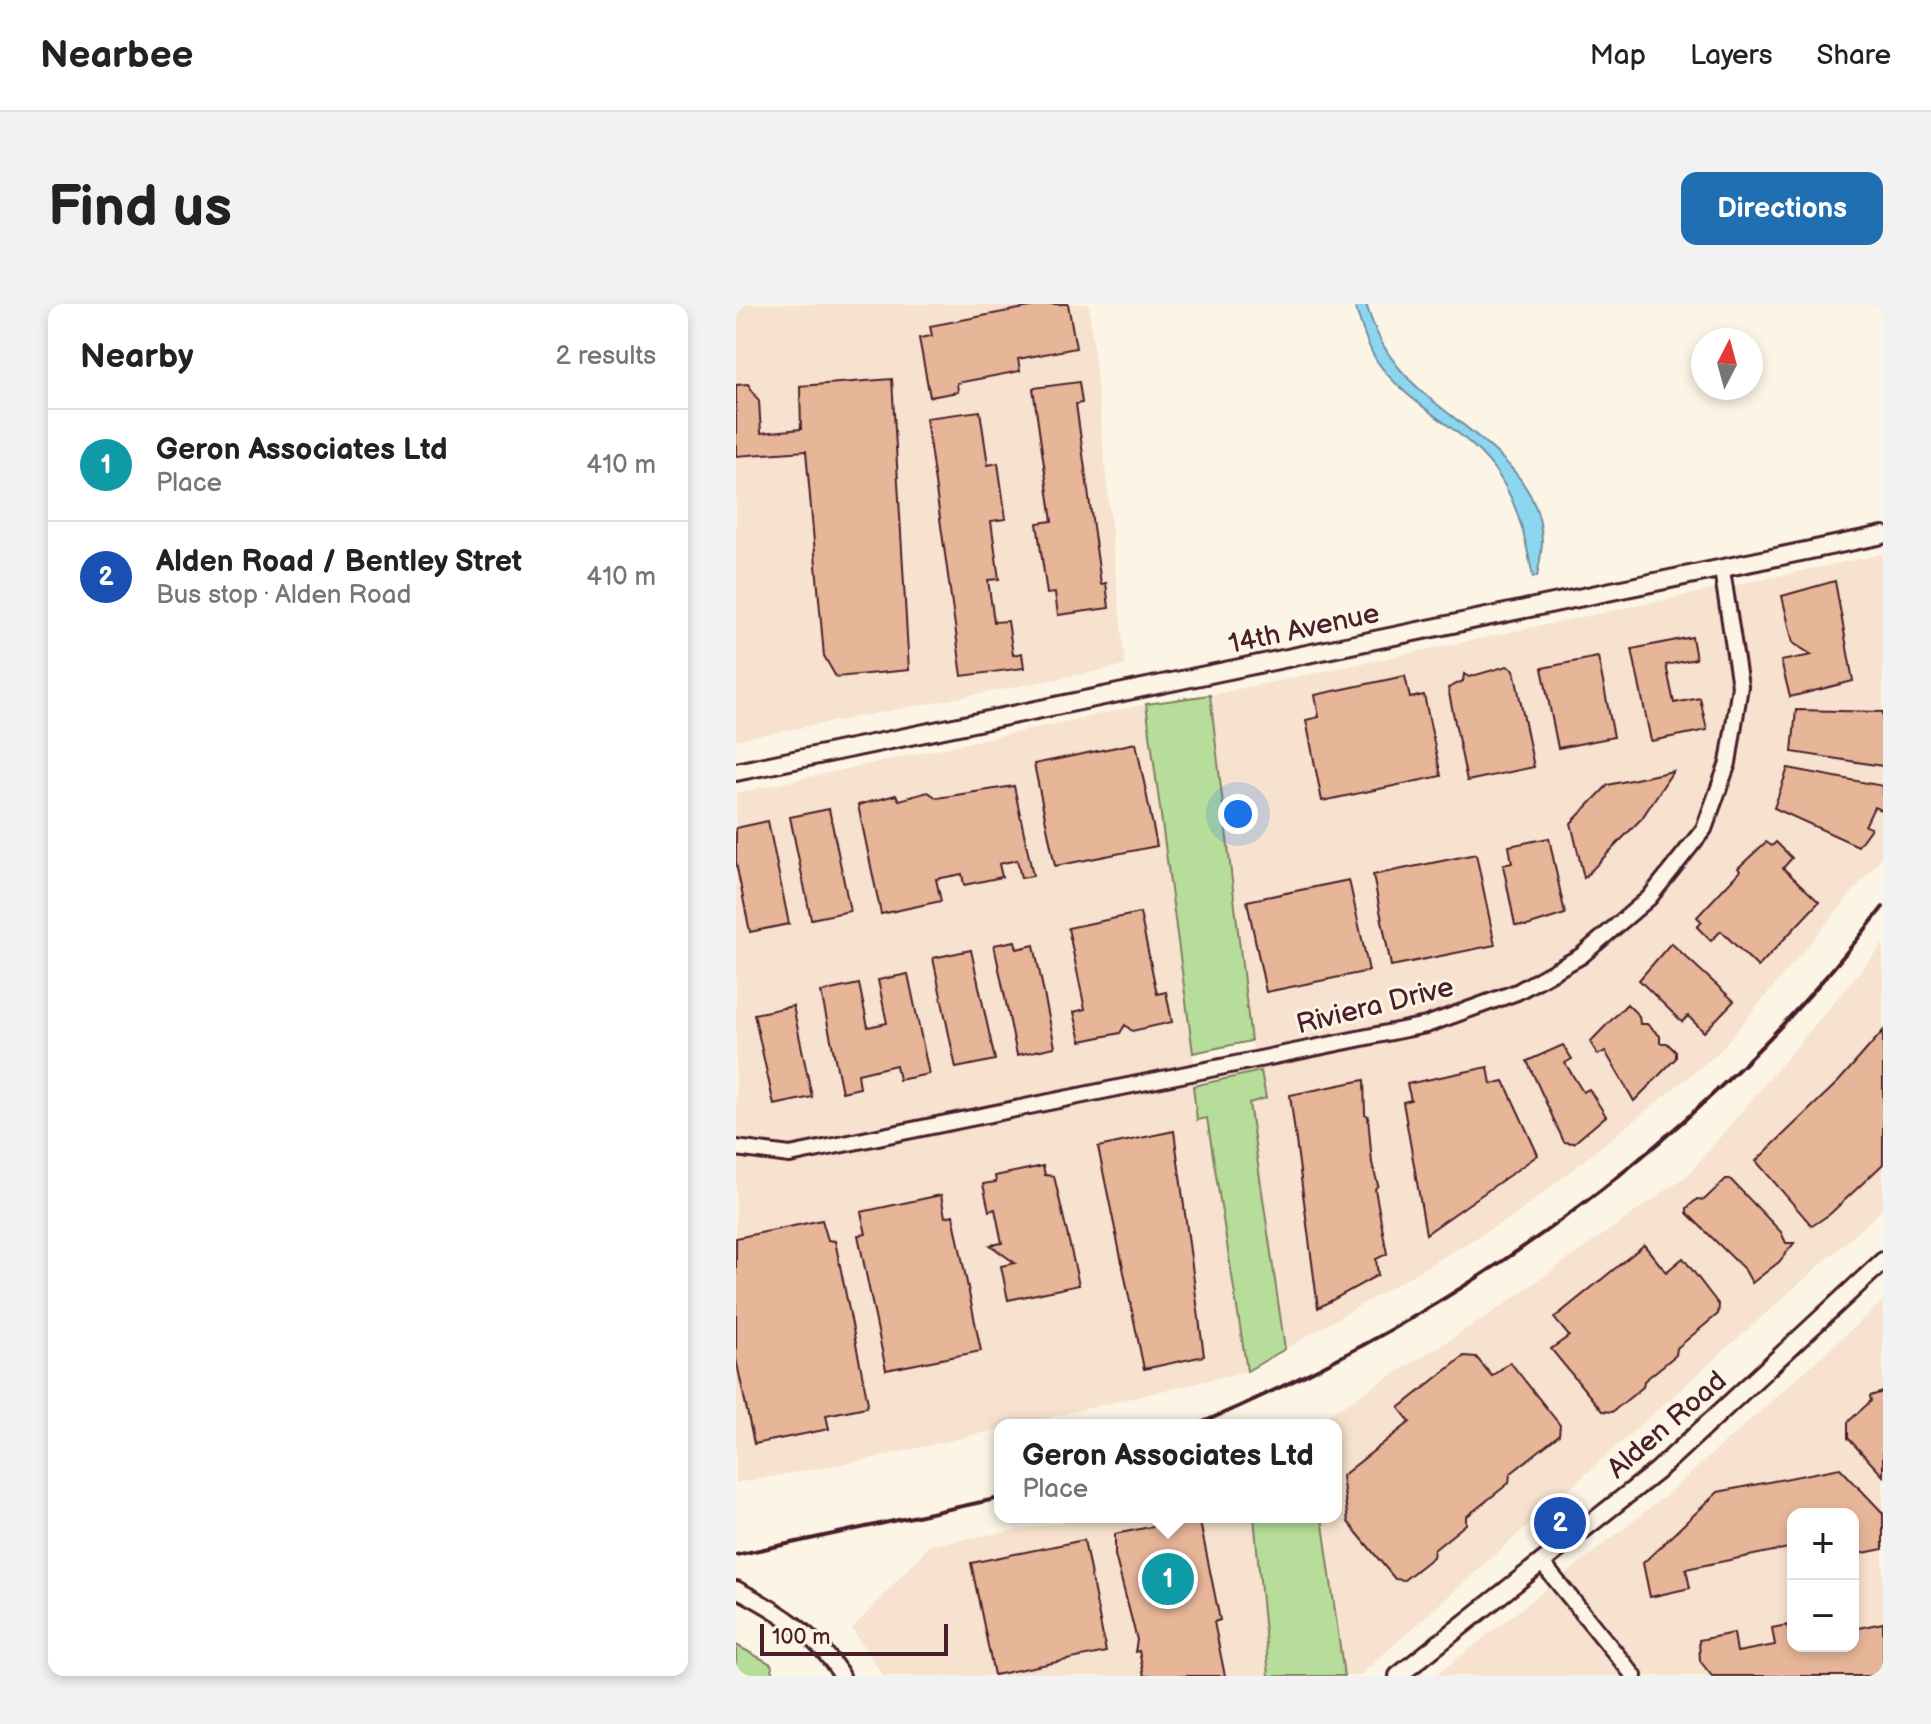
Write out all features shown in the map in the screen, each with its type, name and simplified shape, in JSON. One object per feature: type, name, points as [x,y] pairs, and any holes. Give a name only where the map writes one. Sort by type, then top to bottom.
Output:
[{"type":"main road","name":"14th Avenue","points":[[736,772],[1883,535]]},
{"type":"main road","name":"Alden Road","points":[[1398,1676],[1657,1471],[1883,1261]]},
{"type":"street","name":"Riviera Drive","points":[[736,1148],[790,1155],[1426,1025],[1517,992],[1581,956],[1649,898],[1704,829],[1728,763],[1740,686],[1722,570]]},
{"type":"street","points":[[1542,1563],[1634,1676]]},
{"type":"street","points":[[736,1589],[769,1606],[806,1633],[842,1676]]},
{"type":"shaded area","points":[[736,304],[1089,304],[1125,666],[736,740]]},
{"type":"shaded area","points":[[1883,554],[1883,856],[1717,1054],[1517,1214],[1285,1349],[1249,1103],[1266,1097],[1251,1041],[1210,695]]},
{"type":"shaded area","points":[[1146,704],[1193,1053],[1197,1119],[1207,1117],[1247,1371],[1043,1419],[994,1419],[994,1430],[869,1459],[736,1483],[736,793]]},
{"type":"shaded area","points":[[1883,944],[1883,1209],[1359,1676],[1344,1676],[1323,1523],[1342,1523],[1342,1419],[1321,1419],[1480,1321],[1688,1175]]},
{"type":"shaded area","points":[[1883,1301],[1883,1676],[1435,1676],[1664,1497]]},
{"type":"shaded area","points":[[1058,1523],[1255,1523],[1269,1676],[883,1676],[852,1629],[930,1545]]},
{"type":"green space","points":[[1210,695],[1251,1041],[1193,1053],[1146,704]]},
{"type":"green space","points":[[1261,1071],[1266,1098],[1249,1103],[1285,1349],[1247,1371],[1207,1118],[1197,1120],[1193,1086]]},
{"type":"green space","points":[[1255,1523],[1323,1523],[1344,1676],[1269,1676]]},
{"type":"green space","points":[[736,1645],[771,1664],[774,1676],[736,1676]]},
{"type":"water","points":[[1354,304],[1366,304],[1380,338],[1400,369],[1419,389],[1487,444],[1525,486],[1537,511],[1542,540],[1537,577],[1533,577],[1518,514],[1501,479],[1473,446],[1390,378],[1370,348]]},
{"type":"building","points":[[1046,304],[1068,304],[1076,348],[1018,359],[1020,371],[957,383],[958,392],[930,397],[919,338],[932,336],[930,326]]},
{"type":"building","points":[[892,379],[909,670],[836,677],[824,656],[806,451],[736,456],[736,385],[748,384],[759,401],[761,433],[801,429],[800,386]]},
{"type":"building","points":[[1079,382],[1082,403],[1076,404],[1101,584],[1106,583],[1109,608],[1058,615],[1055,593],[1047,594],[1037,523],[1052,521],[1033,388]]},
{"type":"building","points":[[980,411],[988,465],[998,463],[1006,519],[991,521],[999,579],[988,580],[994,622],[1008,621],[1013,655],[1022,653],[1024,668],[962,676],[926,418]]},
{"type":"building","points":[[1835,581],[1853,681],[1790,697],[1781,661],[1812,655],[1793,643],[1782,596]]},
{"type":"building","points":[[1692,637],[1696,659],[1666,665],[1674,703],[1700,698],[1707,730],[1651,741],[1632,649]]},
{"type":"building","points":[[1598,657],[1614,737],[1558,748],[1542,668]]},
{"type":"building","points":[[1507,666],[1514,670],[1534,767],[1467,781],[1448,688],[1463,681],[1464,674],[1469,677]]},
{"type":"building","points":[[1405,676],[1410,698],[1424,695],[1441,776],[1322,801],[1306,720],[1319,717],[1315,695]]},
{"type":"building","points":[[1796,710],[1883,712],[1883,766],[1792,752]]},
{"type":"building","points":[[1136,743],[1157,846],[1055,866],[1034,764]]},
{"type":"building","points":[[1788,768],[1883,786],[1883,811],[1874,807],[1865,826],[1871,828],[1858,846],[1774,808]]},
{"type":"building","points":[[1673,771],[1642,818],[1584,878],[1571,823],[1608,785]]},
{"type":"building","points":[[1014,786],[1033,876],[1021,878],[1017,860],[999,864],[1002,877],[964,885],[962,874],[936,879],[941,901],[881,914],[858,805],[896,795],[899,800],[928,792],[937,798]]},
{"type":"building","points":[[829,809],[850,911],[811,919],[790,817]]},
{"type":"building","points":[[768,821],[789,924],[750,932],[736,863],[736,828]]},
{"type":"building","points":[[1549,838],[1565,914],[1527,926],[1515,925],[1503,865],[1512,863],[1509,846]]},
{"type":"building","points":[[1766,842],[1772,846],[1776,842],[1792,858],[1783,868],[1819,902],[1758,967],[1721,931],[1711,941],[1697,927],[1702,922],[1697,917],[1740,871],[1738,868]]},
{"type":"building","points":[[1476,854],[1495,945],[1391,966],[1373,875]]},
{"type":"building","points":[[1349,880],[1369,971],[1266,992],[1247,901]]},
{"type":"building","points":[[1140,913],[1157,994],[1166,992],[1172,1022],[1132,1031],[1125,1025],[1120,1033],[1081,1041],[1074,1012],[1085,1009],[1068,928]]},
{"type":"building","points":[[1015,941],[1017,949],[1034,945],[1055,1047],[1017,1055],[994,945]]},
{"type":"building","points":[[1671,943],[1734,1001],[1704,1032],[1688,1016],[1682,1022],[1639,980]]},
{"type":"building","points":[[971,950],[995,1060],[956,1068],[933,958]]},
{"type":"building","points":[[908,974],[929,1074],[899,1080],[896,1065],[858,1074],[860,1088],[842,1092],[821,992],[859,984],[868,1027],[887,1023],[878,980]]},
{"type":"building","points":[[1627,1004],[1639,1016],[1640,1024],[1647,1024],[1660,1036],[1660,1043],[1667,1043],[1676,1052],[1676,1058],[1634,1101],[1605,1051],[1598,1055],[1590,1042]]},
{"type":"building","points":[[793,1006],[812,1097],[774,1105],[754,1014]]},
{"type":"building","points":[[1883,1031],[1883,1164],[1830,1214],[1812,1226],[1756,1161],[1839,1081]]},
{"type":"building","points":[[1563,1045],[1572,1059],[1565,1063],[1583,1092],[1589,1089],[1606,1116],[1574,1143],[1564,1142],[1527,1061]]},
{"type":"building","points":[[1488,1067],[1491,1084],[1504,1081],[1538,1155],[1426,1234],[1403,1102],[1411,1100],[1407,1084]]},
{"type":"building","points":[[1364,1080],[1365,1114],[1368,1116],[1372,1163],[1378,1185],[1375,1189],[1387,1254],[1376,1259],[1378,1275],[1318,1308],[1290,1095]]},
{"type":"building","points":[[1174,1131],[1204,1356],[1144,1369],[1098,1147]]},
{"type":"building","points":[[1043,1166],[1045,1175],[1054,1176],[1079,1285],[1008,1300],[1001,1266],[1015,1263],[990,1245],[1002,1243],[995,1209],[989,1211],[983,1184],[996,1182],[995,1176]]},
{"type":"building","points":[[1726,1179],[1730,1179],[1781,1232],[1786,1243],[1794,1243],[1779,1262],[1752,1283],[1745,1270],[1687,1213],[1687,1208],[1697,1199],[1704,1200]]},
{"type":"building","points":[[941,1195],[945,1217],[953,1215],[981,1351],[886,1370],[858,1235],[866,1234],[861,1212]]},
{"type":"building","points":[[822,1220],[828,1240],[835,1241],[868,1403],[866,1407],[826,1415],[829,1429],[754,1444],[736,1359],[736,1238]]},
{"type":"building","points":[[1644,1245],[1666,1272],[1683,1258],[1719,1305],[1718,1314],[1677,1348],[1676,1355],[1644,1381],[1643,1387],[1612,1412],[1602,1411],[1551,1349],[1569,1336],[1554,1318]]},
{"type":"building","points":[[1464,1356],[1476,1357],[1492,1376],[1510,1362],[1560,1425],[1559,1435],[1510,1474],[1509,1483],[1466,1517],[1466,1524],[1434,1550],[1433,1557],[1404,1580],[1395,1579],[1348,1522],[1342,1476],[1410,1422],[1399,1408]]},
{"type":"building","points":[[1883,1392],[1883,1476],[1848,1438],[1848,1422],[1871,1401],[1870,1396]]},
{"type":"building","points":[[1840,1468],[1883,1513],[1883,1549],[1859,1554],[1859,1508],[1787,1508],[1787,1548],[1686,1569],[1690,1588],[1650,1597],[1643,1563],[1718,1492]]},
{"type":"building","points":[[1169,1523],[1200,1523],[1220,1620],[1214,1622],[1225,1676],[1144,1676],[1139,1651],[1135,1652],[1137,1640],[1115,1555],[1115,1534]]},
{"type":"building","points":[[1084,1540],[1106,1652],[994,1675],[971,1563]]},
{"type":"building","points":[[1883,1623],[1883,1676],[1712,1676],[1700,1661],[1699,1640],[1734,1633],[1737,1652],[1775,1645],[1772,1628],[1787,1625],[1787,1652],[1859,1652],[1859,1628]]},
{"type":"railway","points":[[1209,1419],[1296,1380],[1392,1329],[1485,1273],[1573,1211],[1658,1143],[1738,1070],[1813,992],[1883,907]]},
{"type":"railway","points":[[736,1555],[994,1499]]},
{"type":"place","name":"Alden Road / Bentley Stret","points":[[1560,1523]]},
{"type":"place","name":"Geron Associates Ltd","points":[[1168,1579]]}]
